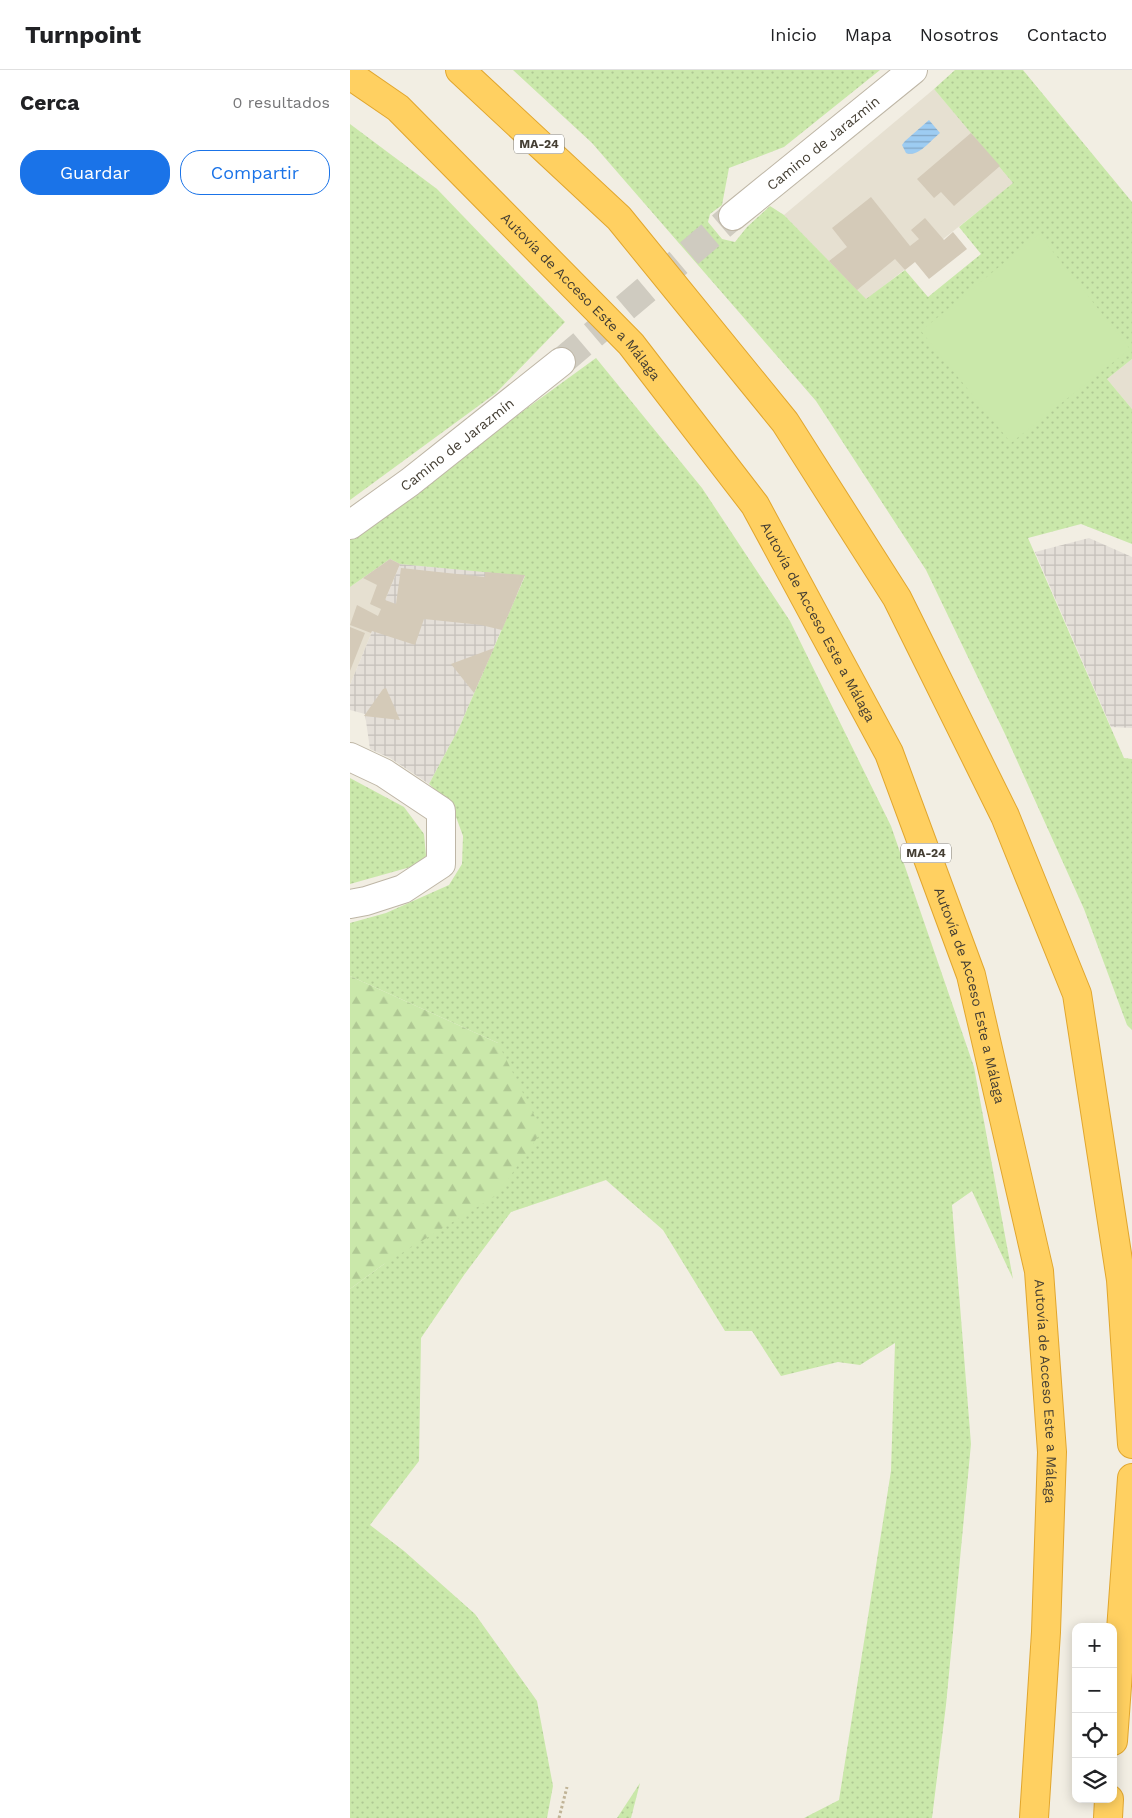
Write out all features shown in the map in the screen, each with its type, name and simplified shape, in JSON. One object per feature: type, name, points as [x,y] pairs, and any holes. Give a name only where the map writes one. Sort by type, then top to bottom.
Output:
[{"type":"highway","name":"MA-24","points":[[460,70],[619,218],[785,422],[897,598],[1000,807],[1077,994],[1121,1280],[1132,1444]]},
{"type":"highway","name":"Autovía de Acceso Este a Málaga","points":[[350,75],[398,108],[631,344],[755,505],[889,754],[970,975],[1040,1271],[1052,1452],[1046,1632],[1034,1818]]},
{"type":"highway","points":[[1115,1713],[1132,1478]]},
{"type":"highway","points":[[1108,1818],[1109,1803]]},
{"type":"street","name":"Camino de Jarazmín","points":[[734,216],[913,70]]},
{"type":"street","name":"Camino de Jarazmín","points":[[350,525],[410,482],[561,362]]},
{"type":"street","points":[[350,757],[384,773],[441,812],[441,864],[403,889],[350,904]]},
{"type":"path","points":[[559,1818],[567,1787]]},
{"type":"shaded area","points":[[934,89],[1014,183],[866,300],[784,215]]},
{"type":"shaded area","points":[[1132,359],[1132,409],[1107,379]]},
{"type":"shaded area","points":[[1089,538],[1132,557],[1132,728],[1111,727],[1035,552]]},
{"type":"shaded area","points":[[390,559],[400,564],[350,685],[350,587]]},
{"type":"shaded area","points":[[400,564],[525,575],[459,728],[429,784],[390,758],[370,749],[365,714],[350,710],[350,685]]},
{"type":"green space","points":[[513,70],[880,70],[784,147],[729,168],[722,205],[710,214],[708,222],[722,239],[735,242],[747,227],[770,206],[784,215],[866,299],[905,270],[928,297],[981,254],[959,227],[1013,183],[934,89],[955,70],[1023,70],[1132,202],[1132,359],[1107,379],[1132,409],[1132,544],[1081,524],[1028,538],[1124,758],[1132,759],[1132,1030],[1127,1025],[1084,909],[1005,734],[926,570],[816,401],[592,143]]},
{"type":"green space","points":[[350,124],[437,189],[565,322],[496,393],[350,500]]},
{"type":"green space","points":[[1039,234],[1130,349],[1011,443],[921,331]]},
{"type":"green space","points":[[596,358],[702,488],[790,621],[891,826],[974,1067],[1013,1279],[972,1191],[952,1205],[971,1444],[946,1705],[932,1818],[804,1818],[839,1800],[891,1471],[895,1343],[860,1365],[838,1362],[781,1376],[752,1331],[725,1331],[663,1230],[606,1180],[511,1212],[464,1275],[421,1338],[419,1461],[370,1525],[404,1551],[475,1614],[537,1701],[553,1786],[547,1818],[350,1818],[350,1289],[384,1264],[498,1043],[350,976],[350,923],[386,913],[449,885],[462,864],[463,836],[452,806],[429,784],[459,728],[525,576],[400,564],[390,559],[350,587],[350,537]]},
{"type":"green space","points":[[350,778],[404,807],[424,834],[426,856],[414,866],[350,884]]},
{"type":"green space","points":[[350,976],[498,1043],[542,1131],[497,1195],[384,1264],[350,1289]]},
{"type":"green space","points":[[640,1783],[631,1818],[617,1818]]},
{"type":"water","points":[[929,120],[940,133],[920,151],[911,154],[906,153],[902,145]]},
{"type":"building","points":[[971,133],[1000,166],[954,206],[941,192],[934,198],[917,179]]},
{"type":"building","points":[[871,197],[910,246],[919,239],[911,230],[925,218],[944,240],[953,232],[967,249],[929,279],[915,262],[905,270],[895,259],[857,290],[829,261],[847,247],[832,228]]},
{"type":"building","points":[[390,559],[400,564],[385,600],[396,604],[401,568],[485,577],[485,572],[525,575],[502,630],[481,625],[424,619],[415,645],[350,625],[357,605],[378,616],[381,609],[370,604],[377,585],[363,578]]},
{"type":"building","points":[[350,627],[365,633],[350,671]]},
{"type":"building","points":[[494,648],[474,693],[451,664]]},
{"type":"building","points":[[386,688],[400,720],[364,716],[383,689]]},
{"type":"tunnel","points":[[561,362],[733,216]]}]
